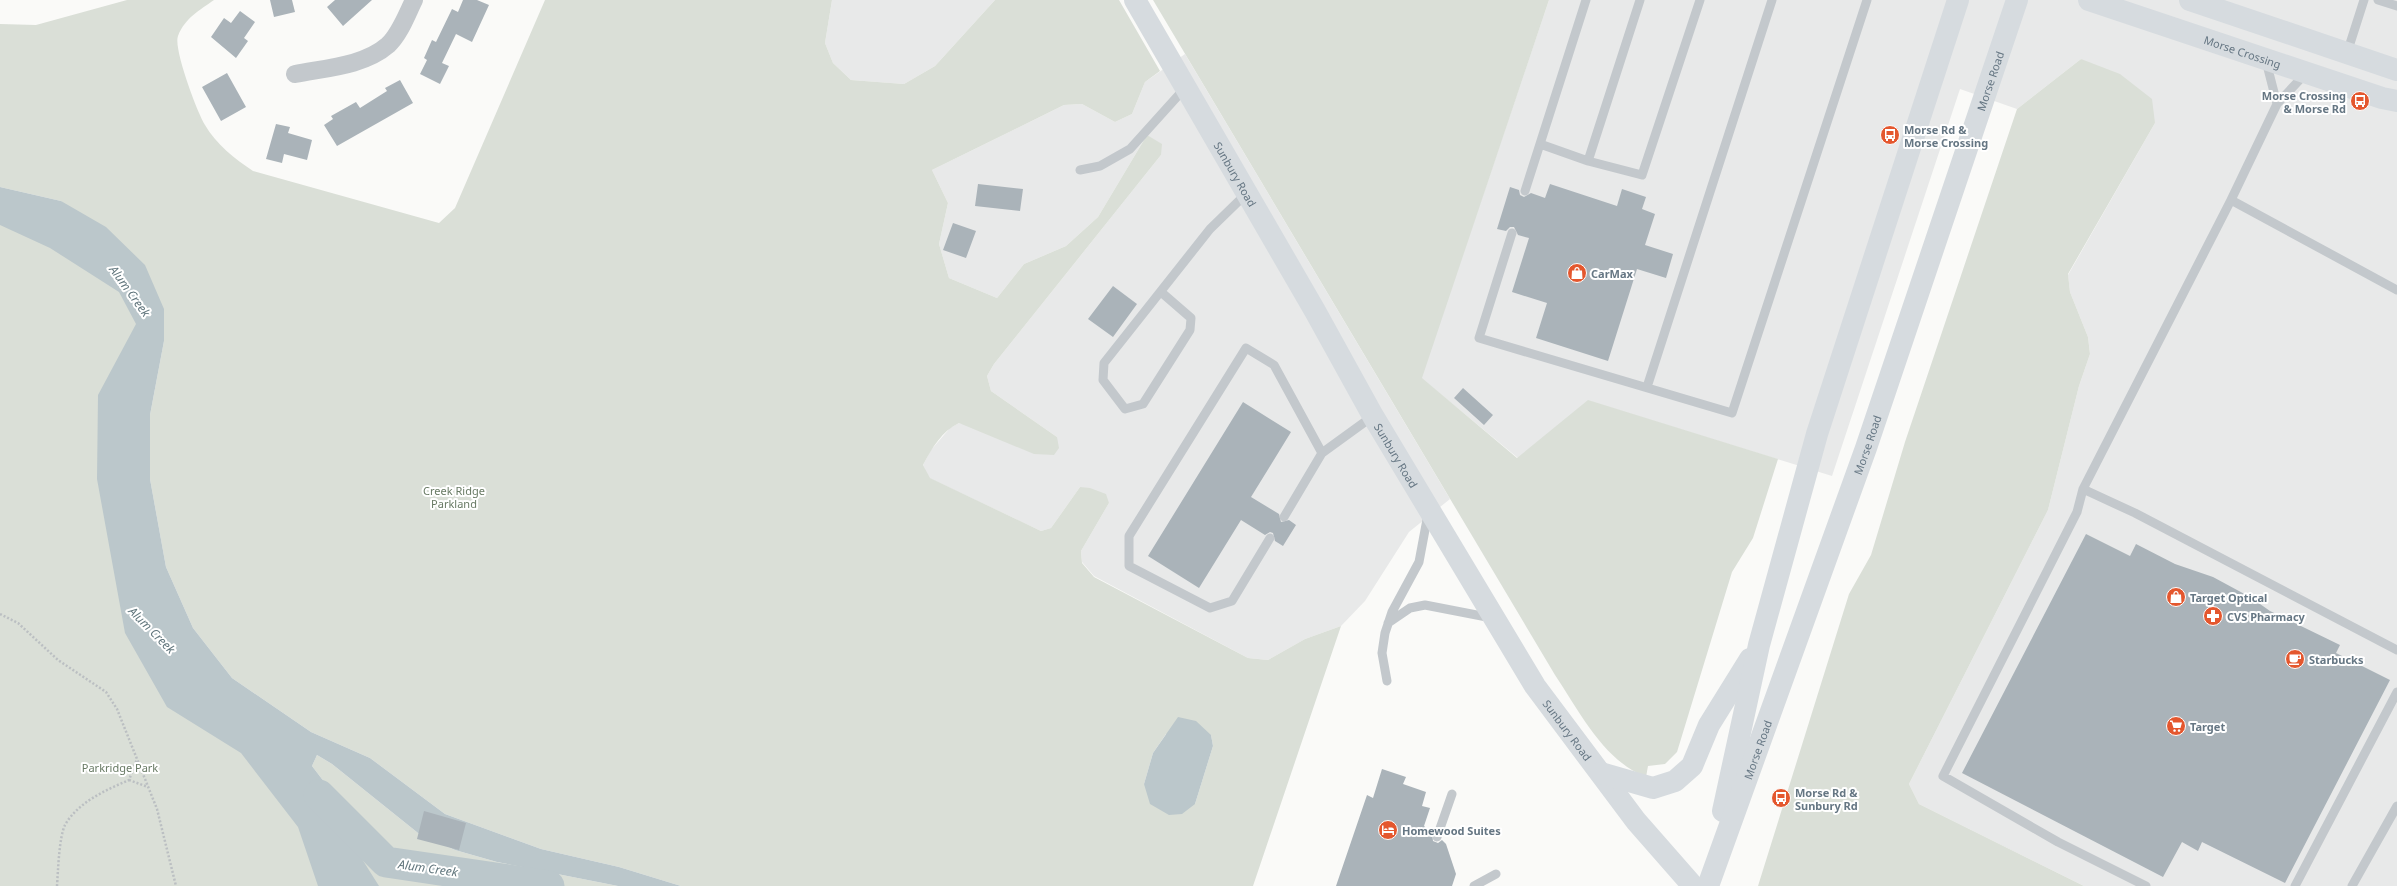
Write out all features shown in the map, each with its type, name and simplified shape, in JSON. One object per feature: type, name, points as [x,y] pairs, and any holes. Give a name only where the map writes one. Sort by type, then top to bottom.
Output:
[{"type":"main road","name":"Sunbury Road","points":[[1135,0],[1247,193],[1373,416],[1535,686],[1636,820],[1693,886]]},
{"type":"main road","name":"Morse Road","points":[[1707,886],[1759,645],[1817,434],[1958,0]]},
{"type":"main road","name":"Morse Road","points":[[1707,886],[1866,448],[2017,0]]},
{"type":"main road","name":"Morse Crossing","points":[[2089,0],[2306,73],[2397,101]]},
{"type":"main road","points":[[2190,0],[2397,70]]},
{"type":"main road","points":[[1601,773],[1653,788],[1675,782],[1692,766],[1709,725],[1759,645]]},
{"type":"street","points":[[295,74],[362,59],[388,44],[404,20],[414,0]]},
{"type":"lane","points":[[1525,191],[1586,0]]},
{"type":"lane","points":[[1588,161],[1640,0]]},
{"type":"lane","points":[[1540,144],[1588,161],[1642,174],[1700,0]]},
{"type":"lane","points":[[1647,387],[1772,0]]},
{"type":"lane","points":[[1512,233],[1479,338],[1732,413],[1867,0]]},
{"type":"lane","points":[[2346,53],[2364,0]]},
{"type":"lane","points":[[2378,0],[2397,6]]},
{"type":"lane","points":[[2266,59],[2277,104]]},
{"type":"lane","points":[[2146,886],[2058,842],[1943,776],[2077,512],[2083,489],[2231,200],[2277,104],[2306,73]]},
{"type":"lane","points":[[1080,170],[1100,166],[1130,149],[1186,87]]},
{"type":"lane","points":[[1161,292],[1192,318],[1190,330],[1143,404],[1125,409],[1103,380],[1104,363],[1210,229],[1247,193]]},
{"type":"lane","points":[[2231,200],[2397,290]]},
{"type":"lane","points":[[1270,538],[1232,601],[1210,608],[1128,566],[1129,536],[1246,348],[1274,365],[1322,453]]},
{"type":"lane","points":[[1284,517],[1322,453],[1373,416]]},
{"type":"lane","points":[[2083,489],[2135,514],[2397,650]]},
{"type":"lane","points":[[1387,681],[1382,653],[1388,623],[1419,562],[1429,509]]},
{"type":"lane","points":[[1388,623],[1410,608],[1425,605],[1494,618]]},
{"type":"lane","points":[[2295,886],[2397,692]]},
{"type":"lane","points":[[1437,837],[1452,794]]},
{"type":"lane","points":[[2352,886],[2397,806]]},
{"type":"lane","points":[[1474,886],[1496,874]]},
{"type":"path","points":[[0,614],[18,623],[58,660],[106,692],[117,709],[156,809],[176,886]]},
{"type":"path","points":[[129,780],[137,758]]},
{"type":"path","points":[[57,886],[65,826],[78,809],[103,791],[129,780],[148,787]]},
{"type":"shaded area","points":[[832,0],[995,0],[935,66],[904,84],[851,80],[833,63],[825,43]]},
{"type":"shaded area","points":[[1549,0],[2397,0],[2397,886],[2084,886],[1919,804],[1909,784],[2048,510],[2079,386],[2090,354],[2088,337],[2070,292],[2068,275],[2155,123],[2081,59],[2017,109],[1960,89],[1832,476],[1589,401],[1518,458],[1421,378]]},
{"type":"shaded area","points":[[1185,54],[1450,499],[1409,532],[1365,601],[1341,626],[1305,639],[1268,660],[1248,658],[1094,576],[1082,562],[1081,551],[1109,503],[1080,487],[1051,528],[1041,531],[929,478],[923,465],[931,450],[950,428],[959,423],[1057,437],[991,391],[987,376],[994,364],[1161,155],[1147,135],[1098,217],[1066,246],[1024,264],[997,298],[949,278],[939,244],[948,203],[932,170],[1064,105],[1082,104],[1115,122],[1132,114],[1145,82]]},
{"type":"green space","name":"Creek Ridge Parkland","points":[[127,0],[214,0],[189,19],[178,36],[177,43],[182,66],[201,118],[209,132],[220,145],[253,171],[439,223],[455,208],[545,0],[832,0],[825,43],[833,63],[851,80],[904,84],[935,66],[995,0],[1119,0],[1160,71],[1145,82],[1132,114],[1115,122],[1082,104],[1064,105],[932,170],[948,203],[939,244],[949,278],[997,298],[1024,264],[1066,246],[1098,217],[1147,135],[1162,144],[1161,155],[994,364],[987,376],[991,391],[1057,437],[1059,448],[1054,455],[1034,454],[959,423],[943,435],[934,446],[923,465],[930,478],[1041,531],[1051,528],[1080,487],[1090,488],[1106,494],[1109,503],[1081,551],[1082,563],[1094,577],[1248,658],[1268,660],[1305,639],[1341,626],[1253,886],[681,886],[619,867],[541,849],[445,814],[370,758],[311,732],[232,678],[193,628],[166,567],[150,479],[150,415],[164,341],[61,201],[0,187],[0,24],[36,25]],"holes":[[[1166,734],[1211,735],[1213,746],[1195,804],[1144,784],[1153,753]]]},
{"type":"green space","points":[[1153,0],[1549,0],[1422,378],[1517,458],[1588,400],[1778,459],[1753,538],[1732,572],[1677,752],[1665,764],[1648,766],[1646,777],[1617,759],[1605,747],[1583,719],[1555,675]]},
{"type":"green space","points":[[2081,59],[2120,74],[2152,99],[2155,123],[2068,274],[2070,292],[2088,337],[2090,354],[2079,386],[2048,510],[1909,784],[1919,804],[2084,886],[1758,886],[1849,594],[1871,555],[1905,442],[2017,109]]},
{"type":"green space","name":"Parkridge Park","points":[[0,212],[102,253],[151,320],[123,601],[348,824],[338,800],[312,766],[317,755],[332,764],[418,833],[455,850],[497,862],[618,886],[0,886]]},
{"type":"water","points":[[0,187],[61,201],[106,227],[145,265],[164,309],[164,341],[150,415],[150,479],[166,567],[193,628],[232,678],[311,732],[370,758],[445,814],[541,849],[619,867],[681,886],[618,886],[497,862],[455,850],[418,833],[332,764],[317,755],[312,766],[338,800],[362,859],[379,886],[318,886],[298,827],[241,753],[167,707],[125,633],[97,479],[98,395],[136,324],[119,292],[50,248],[0,225]]},
{"type":"water","points":[[1178,717],[1196,721],[1211,735],[1213,746],[1195,804],[1182,814],[1169,815],[1150,804],[1144,784],[1153,753]]},
{"type":"building","points":[[270,0],[292,0],[295,12],[274,17]]},
{"type":"building","points":[[335,0],[372,0],[343,26],[327,7]]},
{"type":"building","points":[[463,0],[477,0],[489,5],[472,42],[456,34],[442,63],[449,66],[440,84],[420,74],[427,60],[424,58],[432,40],[436,42],[452,9],[458,12]]},
{"type":"building","points":[[240,11],[255,22],[244,38],[248,41],[236,58],[211,37],[224,18],[231,23]]},
{"type":"building","points":[[227,73],[246,107],[221,121],[202,87]]},
{"type":"building","points":[[400,80],[413,103],[337,146],[324,125],[333,119],[331,116],[356,102],[360,108],[387,91],[385,88]]},
{"type":"building","points":[[276,124],[290,127],[288,133],[312,140],[307,160],[284,154],[282,163],[266,159]]},
{"type":"building","points":[[978,184],[1023,189],[1020,211],[975,206]]},
{"type":"building","name":"CarMax","points":[[1550,184],[1617,206],[1622,189],[1646,197],[1642,209],[1655,214],[1645,245],[1673,254],[1666,278],[1637,269],[1608,361],[1536,338],[1547,303],[1512,292],[1529,238],[1518,235],[1514,227],[1510,227],[1506,231],[1497,229],[1510,187],[1519,190],[1520,195],[1524,197],[1531,193],[1545,198]]},
{"type":"building","points":[[953,223],[976,231],[966,258],[943,250]]},
{"type":"building","points":[[1113,286],[1137,304],[1113,337],[1088,319]]},
{"type":"building","points":[[1463,388],[1493,415],[1484,425],[1454,398]]},
{"type":"building","points":[[1243,402],[1291,432],[1251,497],[1279,514],[1281,522],[1289,520],[1296,525],[1283,546],[1275,541],[1273,533],[1270,532],[1265,535],[1241,520],[1199,588],[1148,556]]},
{"type":"building","name":"Target","points":[[2086,534],[2130,556],[2136,544],[2175,564],[2213,577],[2250,597],[2270,611],[2340,645],[2336,653],[2390,680],[2285,883],[2202,842],[2198,851],[2182,842],[2163,877],[1962,773]]},
{"type":"building","name":"Homewood Suites","points":[[1382,769],[1406,777],[1403,784],[1426,792],[1422,806],[1430,808],[1424,826],[1432,833],[1433,841],[1438,843],[1442,840],[1446,844],[1456,874],[1452,886],[1336,886],[1367,795],[1373,798]]},
{"type":"building","points":[[424,811],[466,823],[459,850],[417,839]]},
{"type":"waterway","name":"Alum Creek","points":[[319,795],[386,862],[549,886]]},
{"type":"place","name":"Morse Crossing & Morse Rd","points":[[2360,101]]},
{"type":"place","name":"Morse Rd & Morse Crossing","points":[[1890,135]]},
{"type":"place","name":"CarMax","points":[[1577,273]]},
{"type":"place","name":"Target Optical","points":[[2176,597]]},
{"type":"place","name":"CVS Pharmacy","points":[[2213,616]]},
{"type":"place","name":"Starbucks","points":[[2295,659]]},
{"type":"place","name":"Target","points":[[2176,726]]},
{"type":"place","name":"Morse Rd & Sunbury Rd","points":[[1781,798]]},
{"type":"place","name":"Homewood Suites","points":[[1388,830]]}]
